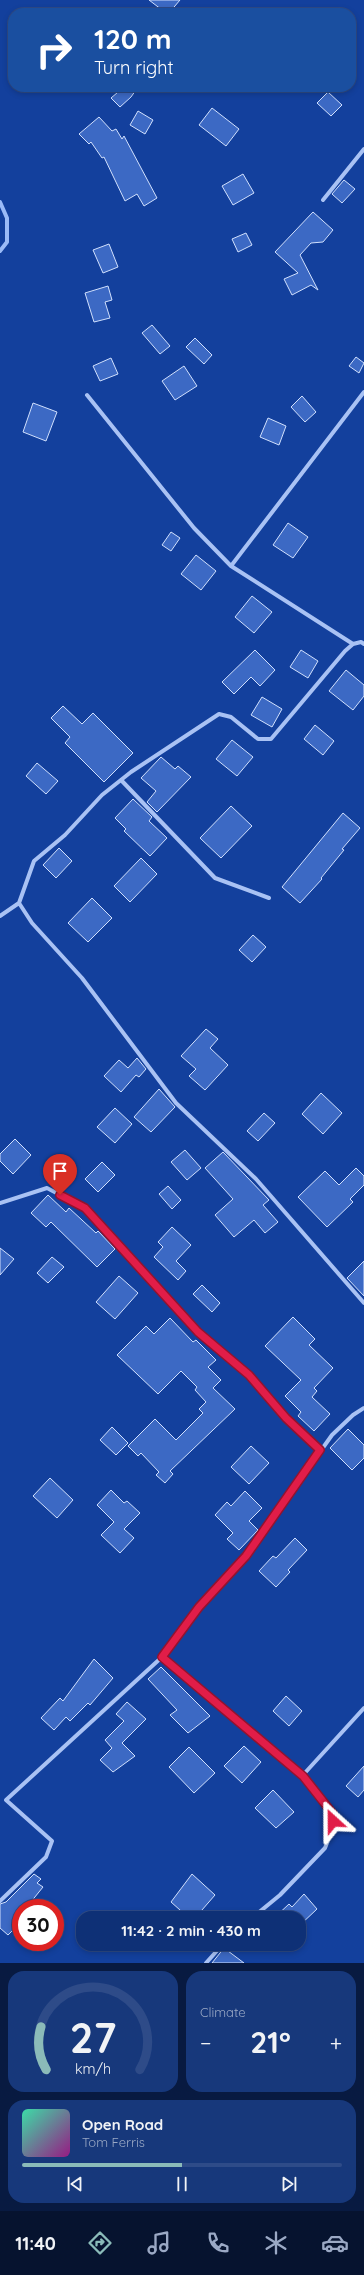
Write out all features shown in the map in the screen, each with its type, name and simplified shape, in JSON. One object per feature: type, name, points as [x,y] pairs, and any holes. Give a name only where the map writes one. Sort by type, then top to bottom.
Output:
[{"type":"street","points":[[324,200],[364,150]]},
{"type":"street","points":[[231,566],[364,392]]},
{"type":"street","points":[[87,395],[194,528],[231,566],[353,644]]},
{"type":"street","points":[[0,916],[19,903],[34,861],[65,835],[102,795],[121,780],[219,714],[231,717],[258,739],[271,739],[353,644],[361,642],[364,644]]},
{"type":"street","points":[[121,780],[215,878],[268,898]]},
{"type":"street","points":[[19,903],[32,923],[82,978],[176,1103],[256,1179],[364,1303]]},
{"type":"street","points":[[0,1203],[47,1188],[85,1208],[198,1332],[249,1375],[286,1418],[320,1450]]},
{"type":"street","points":[[0,1901],[46,1857],[52,1841],[6,1800],[162,1657],[199,1607],[246,1556],[332,1434],[353,1415],[364,1408]]},
{"type":"street","points":[[162,1657],[303,1776],[333,1814],[330,1839],[325,1848],[280,1895],[261,1911]]},
{"type":"street","points":[[303,1776],[364,1708]]},
{"type":"street","points":[[206,1963],[217,1951]]},
{"type":"building","points":[[149,0],[180,0],[173,8],[159,8]]},
{"type":"building","points":[[118,92],[134,92],[120,107],[111,98]]},
{"type":"building","points":[[328,92],[342,105],[331,116],[317,103]]},
{"type":"building","points":[[212,108],[239,129],[226,146],[199,125]]},
{"type":"building","points":[[138,111],[153,120],[145,134],[130,125]]},
{"type":"building","points":[[99,117],[112,131],[116,129],[122,139],[124,136],[157,198],[144,206],[137,194],[125,201],[104,157],[102,158],[91,142],[89,144],[79,134]]},
{"type":"building","points":[[243,174],[254,193],[233,205],[222,186]]},
{"type":"building","points":[[344,180],[355,189],[342,203],[332,194]]},
{"type":"building","points":[[313,212],[333,230],[323,242],[311,243],[300,255],[318,290],[311,285],[292,295],[284,279],[298,273],[275,252]]},
{"type":"building","points":[[246,233],[252,245],[238,252],[232,239]]},
{"type":"building","points":[[109,244],[118,267],[103,273],[93,250]]},
{"type":"building","points":[[108,286],[112,300],[105,302],[110,318],[94,322],[85,293]]},
{"type":"building","points":[[152,325],[170,346],[160,354],[142,333]]},
{"type":"building","points":[[195,338],[212,355],[204,364],[186,347]]},
{"type":"building","points":[[356,357],[364,363],[359,373],[349,366]]},
{"type":"building","points":[[111,358],[118,374],[100,381],[93,366]]},
{"type":"building","points":[[184,366],[197,386],[175,400],[162,381]]},
{"type":"building","points":[[302,396],[316,412],[305,422],[291,407]]},
{"type":"building","points":[[33,403],[57,412],[46,441],[23,432]]},
{"type":"building","points":[[268,418],[286,426],[279,445],[260,437]]},
{"type":"building","points":[[288,523],[308,537],[293,558],[273,545]]},
{"type":"building","points":[[171,532],[180,538],[171,551],[162,545]]},
{"type":"building","points":[[196,555],[216,571],[201,590],[181,574]]},
{"type":"building","points":[[252,596],[272,612],[254,633],[235,617]]},
{"type":"building","points":[[255,650],[275,670],[260,686],[251,677],[234,694],[222,682]]},
{"type":"building","points":[[301,650],[318,661],[308,678],[290,667]]},
{"type":"building","points":[[346,670],[364,685],[364,696],[353,710],[329,691]]},
{"type":"building","points":[[262,697],[282,709],[272,727],[251,715]]},
{"type":"building","points":[[63,706],[82,724],[93,713],[133,753],[104,782],[65,743],[70,737],[51,718]]},
{"type":"building","points":[[315,725],[334,741],[323,755],[304,739]]},
{"type":"building","points":[[232,740],[253,757],[237,776],[216,759]]},
{"type":"building","points":[[161,757],[175,769],[178,766],[191,777],[157,812],[147,802],[156,791],[141,778]]},
{"type":"building","points":[[37,763],[58,781],[46,794],[26,776]]},
{"type":"building","points":[[133,799],[152,817],[149,821],[167,838],[150,856],[124,831],[126,829],[115,818]]},
{"type":"building","points":[[231,806],[252,826],[221,858],[200,838]]},
{"type":"building","points":[[343,813],[360,828],[342,849],[344,850],[321,878],[322,879],[300,903],[282,887]]},
{"type":"building","points":[[59,848],[72,861],[56,878],[43,865]]},
{"type":"building","points":[[141,858],[157,874],[130,902],[114,886]]},
{"type":"building","points":[[92,898],[112,918],[88,942],[68,923]]},
{"type":"building","points":[[253,935],[266,947],[252,962],[239,950]]},
{"type":"building","points":[[206,1029],[218,1039],[210,1048],[228,1065],[205,1090],[189,1076],[196,1069],[181,1056]]},
{"type":"building","points":[[137,1058],[146,1069],[139,1077],[136,1075],[121,1092],[104,1076],[119,1060],[128,1068]]},
{"type":"building","points":[[159,1089],[175,1107],[151,1132],[134,1117]]},
{"type":"building","points":[[321,1093],[342,1113],[323,1134],[302,1114]]},
{"type":"building","points":[[115,1108],[132,1124],[115,1143],[97,1127]]},
{"type":"building","points":[[264,1113],[275,1123],[258,1141],[247,1131]]},
{"type":"building","points":[[15,1139],[31,1155],[13,1174],[0,1161],[0,1154]]},
{"type":"building","points":[[185,1150],[201,1168],[187,1180],[171,1162]]},
{"type":"building","points":[[223,1152],[269,1200],[263,1205],[278,1222],[265,1233],[254,1220],[234,1237],[215,1215],[233,1199],[205,1168]]},
{"type":"building","points":[[102,1162],[115,1175],[98,1192],[85,1179]]},
{"type":"building","points":[[356,1168],[364,1176],[364,1185],[350,1199],[353,1202],[327,1227],[298,1197],[325,1171],[339,1185]]},
{"type":"building","points":[[168,1186],[181,1200],[172,1209],[159,1194]]},
{"type":"building","points":[[48,1195],[66,1212],[69,1208],[96,1233],[98,1231],[115,1249],[97,1267],[51,1222],[46,1227],[31,1213]]},
{"type":"building","points":[[172,1227],[191,1245],[176,1261],[186,1271],[178,1280],[154,1257],[163,1247],[158,1242]]},
{"type":"building","points":[[0,1248],[14,1259],[0,1275]]},
{"type":"building","points":[[52,1257],[64,1267],[48,1283],[37,1273]]},
{"type":"building","points":[[364,1261],[364,1296],[347,1278]]},
{"type":"building","points":[[119,1276],[138,1293],[115,1319],[96,1302]]},
{"type":"building","points":[[202,1285],[220,1303],[212,1312],[193,1294]]},
{"type":"building","points":[[293,1317],[315,1339],[309,1345],[333,1368],[314,1388],[317,1391],[312,1397],[330,1414],[314,1431],[298,1416],[301,1412],[285,1396],[301,1380],[265,1346]]},
{"type":"building","points":[[170,1318],[193,1342],[196,1340],[216,1360],[208,1367],[221,1380],[213,1388],[235,1409],[170,1471],[173,1474],[165,1483],[156,1475],[159,1472],[141,1453],[138,1456],[128,1446],[155,1419],[176,1440],[203,1413],[199,1409],[206,1402],[195,1390],[197,1387],[181,1371],[158,1394],[117,1355],[146,1326],[154,1334]]},
{"type":"building","points":[[112,1427],[128,1443],[116,1455],[100,1440]]},
{"type":"building","points":[[348,1429],[364,1445],[364,1458],[352,1470],[330,1448]]},
{"type":"building","points":[[251,1446],[269,1463],[249,1484],[231,1467]]},
{"type":"building","points":[[50,1478],[73,1500],[57,1518],[33,1496]]},
{"type":"building","points":[[111,1490],[124,1503],[127,1501],[140,1513],[124,1529],[134,1538],[120,1553],[101,1535],[114,1522],[97,1505]]},
{"type":"building","points":[[245,1491],[262,1508],[249,1521],[258,1530],[239,1550],[227,1539],[233,1533],[215,1515],[227,1502],[231,1506]]},
{"type":"building","points":[[295,1538],[307,1550],[288,1570],[290,1572],[276,1587],[259,1571],[273,1556],[276,1558]]},
{"type":"building","points":[[94,1659],[113,1678],[90,1705],[88,1703],[70,1721],[66,1717],[54,1730],[41,1718],[60,1698],[63,1701]]},
{"type":"building","points":[[161,1667],[210,1716],[188,1733],[170,1715],[177,1710],[148,1679]]},
{"type":"building","points":[[286,1696],[302,1711],[289,1726],[273,1711]]},
{"type":"building","points":[[127,1702],[146,1719],[122,1743],[135,1756],[113,1772],[100,1760],[112,1748],[105,1740],[124,1721],[116,1714]]},
{"type":"building","points":[[244,1746],[261,1762],[242,1783],[224,1766]]},
{"type":"building","points":[[189,1747],[215,1773],[194,1793],[169,1767]]},
{"type":"building","points":[[364,1766],[364,1790],[358,1797],[346,1786]]},
{"type":"building","points":[[273,1790],[294,1812],[276,1828],[255,1808]]},
{"type":"building","points":[[34,1874],[41,1879],[37,1883],[43,1887],[33,1899],[12,1899],[12,1931],[8,1935],[0,1928],[0,1904],[6,1902]]},
{"type":"building","points":[[192,1874],[215,1895],[201,1911],[181,1911],[171,1902]]},
{"type":"building","points":[[304,1894],[317,1909],[306,1919],[306,1911],[282,1911],[289,1904],[292,1907]]},
{"type":"building","points":[[222,1951],[228,1951],[244,1963],[212,1963]]},
{"type":"waterway","points":[[0,202],[7,218],[7,242],[0,251]]},
{"type":"route","points":[[60,1195],[85,1208],[198,1332],[233,1359],[249,1375],[286,1418],[320,1450],[246,1556],[199,1607],[162,1657],[271,1747],[303,1776],[333,1814],[333,1821]]}]
